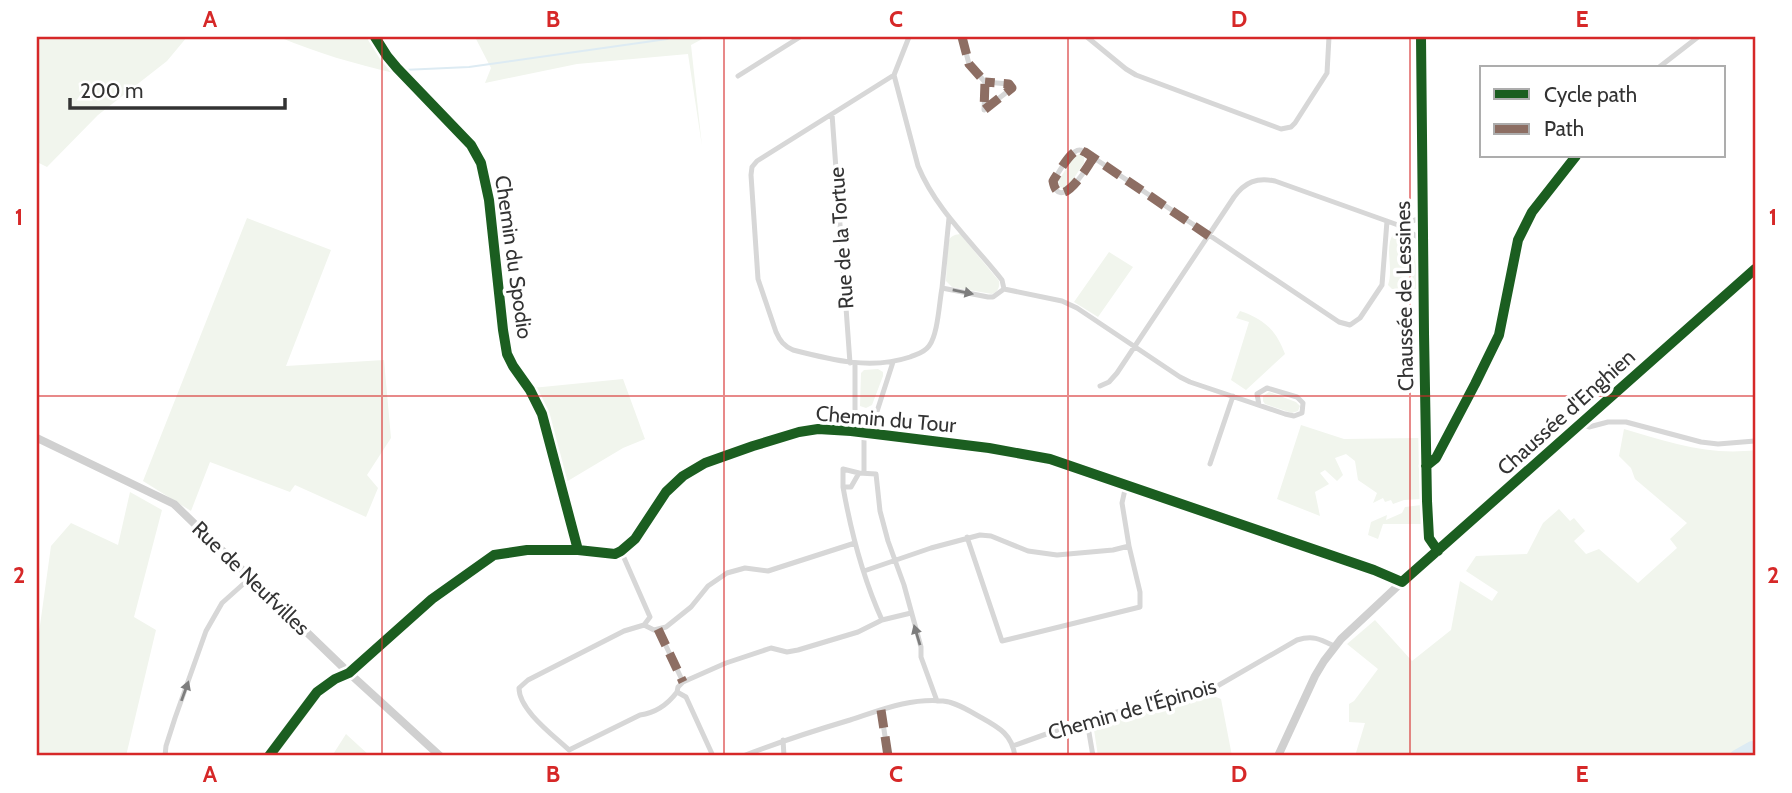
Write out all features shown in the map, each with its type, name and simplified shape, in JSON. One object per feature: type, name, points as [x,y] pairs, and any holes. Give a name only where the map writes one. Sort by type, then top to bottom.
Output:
[{"type":"main road","name":"Chaussée de Lessines","points":[[1422,37],[1426,466],[1429,538],[1438,551]]},
{"type":"main road","name":"Chaussée d'Enghien","points":[[1278,756],[1315,676],[1334,646],[1402,582],[1755,269]]},
{"type":"main road","name":"Rue de Neufvilles","points":[[37,438],[174,504],[349,673],[440,756]]},
{"type":"street","name":"Chemin du Spodio","points":[[375,37],[387,56],[471,145],[481,163],[489,200],[507,354],[542,414],[578,550]]},
{"type":"street","points":[[738,75],[800,37]]},
{"type":"street","points":[[909,37],[894,75],[757,161],[752,167],[758,279],[780,340],[793,351],[853,363],[893,362],[922,353],[930,346],[934,332],[942,288],[949,218]]},
{"type":"street","points":[[962,37],[969,64],[985,82],[1009,84],[1012,88],[984,110],[985,82]]},
{"type":"street","points":[[1087,37],[1095,39],[1136,75],[1276,129],[1287,129],[1295,123],[1327,73],[1328,37]]},
{"type":"street","points":[[1661,66],[1698,37]]},
{"type":"street","points":[[894,75],[918,166],[930,192],[1002,280],[1004,289]]},
{"type":"street","name":"Rue de la Tortue","points":[[832,114],[853,363],[855,417],[851,431]]},
{"type":"street","points":[[1093,158],[1072,188],[1062,193],[1056,190],[1053,181],[1075,151],[1080,150],[1093,158],[1339,322],[1350,325],[1360,318],[1382,285],[1387,221]]},
{"type":"street","points":[[1426,466],[1437,458],[1499,335],[1518,240],[1532,212],[1574,158]]},
{"type":"street","points":[[1100,386],[1109,382],[1117,373],[1240,190],[1256,179],[1275,181],[1398,225],[1423,240]]},
{"type":"street","points":[[1398,225],[1422,218]]},
{"type":"street","points":[[942,288],[988,297],[998,295],[1004,289]]},
{"type":"street","points":[[1004,289],[1062,301],[1077,308],[1180,377],[1259,405],[1294,416],[1302,413],[1303,404],[1297,397],[1267,388],[1257,394],[1259,405]]},
{"type":"street","points":[[843,487],[851,487],[862,473],[867,433],[893,362]]},
{"type":"street","points":[[1210,464],[1233,396]]},
{"type":"street","points":[[1581,424],[1589,427],[1608,422],[1626,422],[1718,444],[1755,441]]},
{"type":"street","name":"Chemin du Tour","points":[[621,551],[635,539],[666,492],[705,463],[799,432],[818,429],[1023,453],[1126,485],[1402,582]]},
{"type":"street","points":[[882,620],[848,518],[843,487],[844,470],[876,474],[880,511],[921,647],[921,657],[937,701]]},
{"type":"street","points":[[967,537],[1002,641],[1140,607],[1140,592],[1122,503],[1126,485]]},
{"type":"street","points":[[864,571],[980,535],[991,536],[1028,551],[1057,555],[1114,550],[1129,546]]},
{"type":"street","points":[[644,625],[654,630],[666,627],[691,607],[708,586],[727,573],[745,568],[768,572],[855,543]]},
{"type":"street","points":[[269,756],[317,692],[349,673],[432,599],[494,555],[527,550],[578,550],[607,554],[621,551],[650,617],[644,625],[624,631],[528,680],[519,688],[519,697],[537,720],[569,750],[658,709],[671,700],[680,687],[726,663],[771,648],[787,652],[799,650],[858,632],[882,620],[911,613]]},
{"type":"street","points":[[165,756],[175,718],[206,631],[222,603],[250,578]]},
{"type":"street","points":[[658,629],[680,687],[713,756]]},
{"type":"street","name":"Chemin de l'Épinois","points":[[1013,746],[1136,707],[1207,692],[1297,640],[1316,638],[1334,646]]},
{"type":"street","points":[[743,756],[783,740],[904,702],[947,701],[992,723],[1007,735],[1015,756]]},
{"type":"street","points":[[881,710],[888,756]]},
{"type":"street","points":[[1087,721],[1093,756]]},
{"type":"street","points":[[783,740],[784,756]]},
{"type":"shaded area","points":[[37,37],[187,37],[167,61],[98,115],[47,167],[37,162]]},
{"type":"shaded area","points":[[279,37],[372,37],[394,73],[336,58]]},
{"type":"shaded area","points":[[475,37],[706,37],[691,45],[702,146],[688,54],[577,64],[485,83],[491,68]]},
{"type":"shaded area","points":[[1080,154],[1084,157],[1084,163],[1068,187],[1060,187],[1058,181],[1075,156]]},
{"type":"shaded area","points":[[247,218],[331,250],[286,366],[384,360],[391,438],[367,475],[378,488],[366,517],[295,485],[290,492],[210,462],[191,511],[143,481]]},
{"type":"shaded area","points":[[1402,233],[1414,252],[1417,289],[1392,289],[1388,285],[1390,240],[1393,234]]},
{"type":"shaded area","points":[[960,234],[999,281],[998,289],[994,293],[952,287],[946,281],[948,242],[953,236]]},
{"type":"shaded area","points":[[1109,252],[1133,267],[1098,317],[1074,302]]},
{"type":"shaded area","points":[[1240,311],[1268,326],[1278,338],[1285,354],[1246,390],[1231,380],[1249,322],[1236,318]]},
{"type":"shaded area","points":[[878,369],[883,372],[883,376],[872,405],[866,408],[860,406],[861,373],[864,370]]},
{"type":"shaded area","points":[[623,379],[645,439],[623,448],[556,488],[532,403],[522,389]]},
{"type":"shaded area","points":[[1269,392],[1296,402],[1300,406],[1298,411],[1292,413],[1265,404],[1263,396]]},
{"type":"shaded area","points":[[1301,425],[1344,439],[1419,438],[1421,499],[1393,504],[1391,500],[1385,502],[1383,498],[1373,503],[1377,493],[1358,480],[1355,461],[1346,454],[1335,458],[1343,475],[1337,481],[1325,470],[1320,473],[1329,484],[1315,492],[1320,516],[1277,499]]},
{"type":"shaded area","points":[[1624,429],[1705,449],[1755,450],[1755,756],[1355,756],[1365,723],[1349,722],[1349,704],[1378,669],[1347,644],[1375,620],[1412,661],[1451,630],[1460,581],[1492,601],[1498,592],[1466,571],[1476,556],[1527,554],[1543,523],[1559,509],[1570,521],[1574,518],[1585,531],[1574,541],[1586,554],[1599,549],[1638,583],[1677,548],[1670,539],[1687,523],[1635,479],[1631,468],[1619,456]]},
{"type":"shaded area","points":[[130,492],[162,510],[134,617],[156,630],[126,756],[37,756],[37,647],[51,546],[71,523],[118,545]]},
{"type":"shaded area","points":[[1421,505],[1422,524],[1383,524],[1378,539],[1368,535],[1371,522],[1387,515],[1386,520],[1402,513],[1405,507]]},
{"type":"shaded area","points":[[1211,695],[1221,699],[1232,756],[1098,756],[1094,730],[1098,723]]},
{"type":"shaded area","points":[[346,734],[370,756],[332,756]]},
{"type":"waterway","points":[[403,70],[469,67],[671,37]]},
{"type":"waterway","points":[[1736,756],[1752,747],[1755,749]]},
{"type":"marked path","points":[[962,37],[969,64],[985,82],[984,110],[1012,88],[1009,84],[985,82]]},
{"type":"marked path","points":[[1093,158],[1073,186],[1061,193],[1056,190],[1053,181],[1069,158],[1081,150],[1085,152],[1209,236]]},
{"type":"marked path","points":[[658,629],[683,682]]},
{"type":"marked path","points":[[881,710],[888,756]]},
{"type":"cycle path","points":[[375,37],[397,68],[471,145],[481,163],[489,200],[507,354],[542,414],[578,550]]},
{"type":"cycle path","points":[[1421,37],[1427,501],[1429,538],[1438,551]]},
{"type":"cycle path","points":[[1426,466],[1436,458],[1499,335],[1518,240],[1532,212],[1574,158]]},
{"type":"cycle path","points":[[269,756],[317,692],[349,673],[432,599],[494,555],[527,550],[578,550],[615,554],[635,539],[666,492],[683,476],[705,463],[753,446],[818,429],[989,448],[1050,459],[1402,582],[1755,269]]}]
